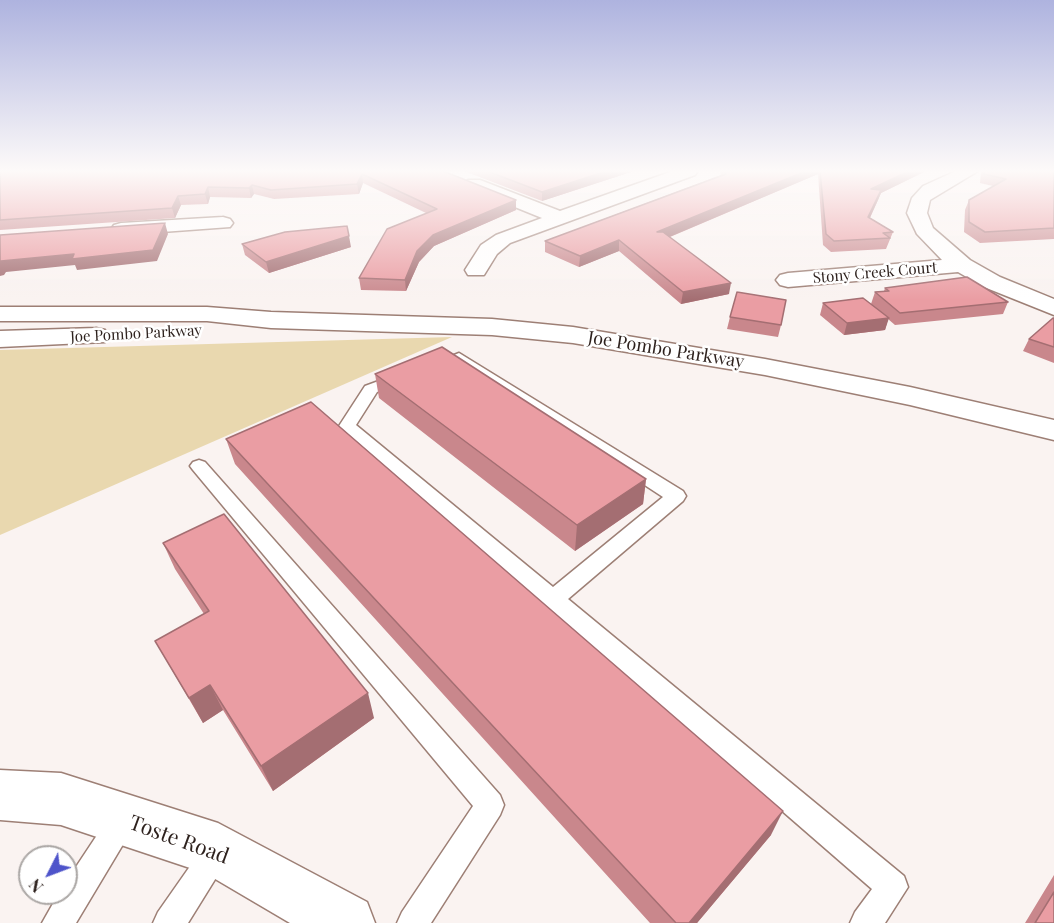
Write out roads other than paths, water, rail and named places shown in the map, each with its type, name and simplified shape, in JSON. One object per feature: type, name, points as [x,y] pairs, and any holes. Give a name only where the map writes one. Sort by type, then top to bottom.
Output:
[{"type":"street","points":[[549,214],[559,218]]},
{"type":"street","points":[[476,270],[489,250],[503,239],[570,214]]},
{"type":"street","points":[[917,214],[924,230],[935,243],[962,265],[992,282],[1054,308]]},
{"type":"street","points":[[101,231],[223,223]]},
{"type":"street","name":"Stony Creek Court","points":[[788,280],[962,265]]},
{"type":"street","name":"Joe Pombo Parkway","points":[[0,315],[207,314],[271,320],[492,327],[573,335],[765,367],[910,396],[1054,430]]},
{"type":"street","name":"Joe Pombo Parkway","points":[[0,339],[189,333],[271,320]]},
{"type":"street","name":"Toste Road","points":[[0,795],[61,799],[218,850],[346,923]]},
{"type":"lane","points":[[553,599],[676,496],[459,357],[371,389],[347,426],[893,886],[866,923]]},
{"type":"lane","points":[[198,466],[490,806],[413,923]]},
{"type":"lane","points":[[57,923],[124,819]]},
{"type":"lane","points":[[169,923],[218,850]]}]
